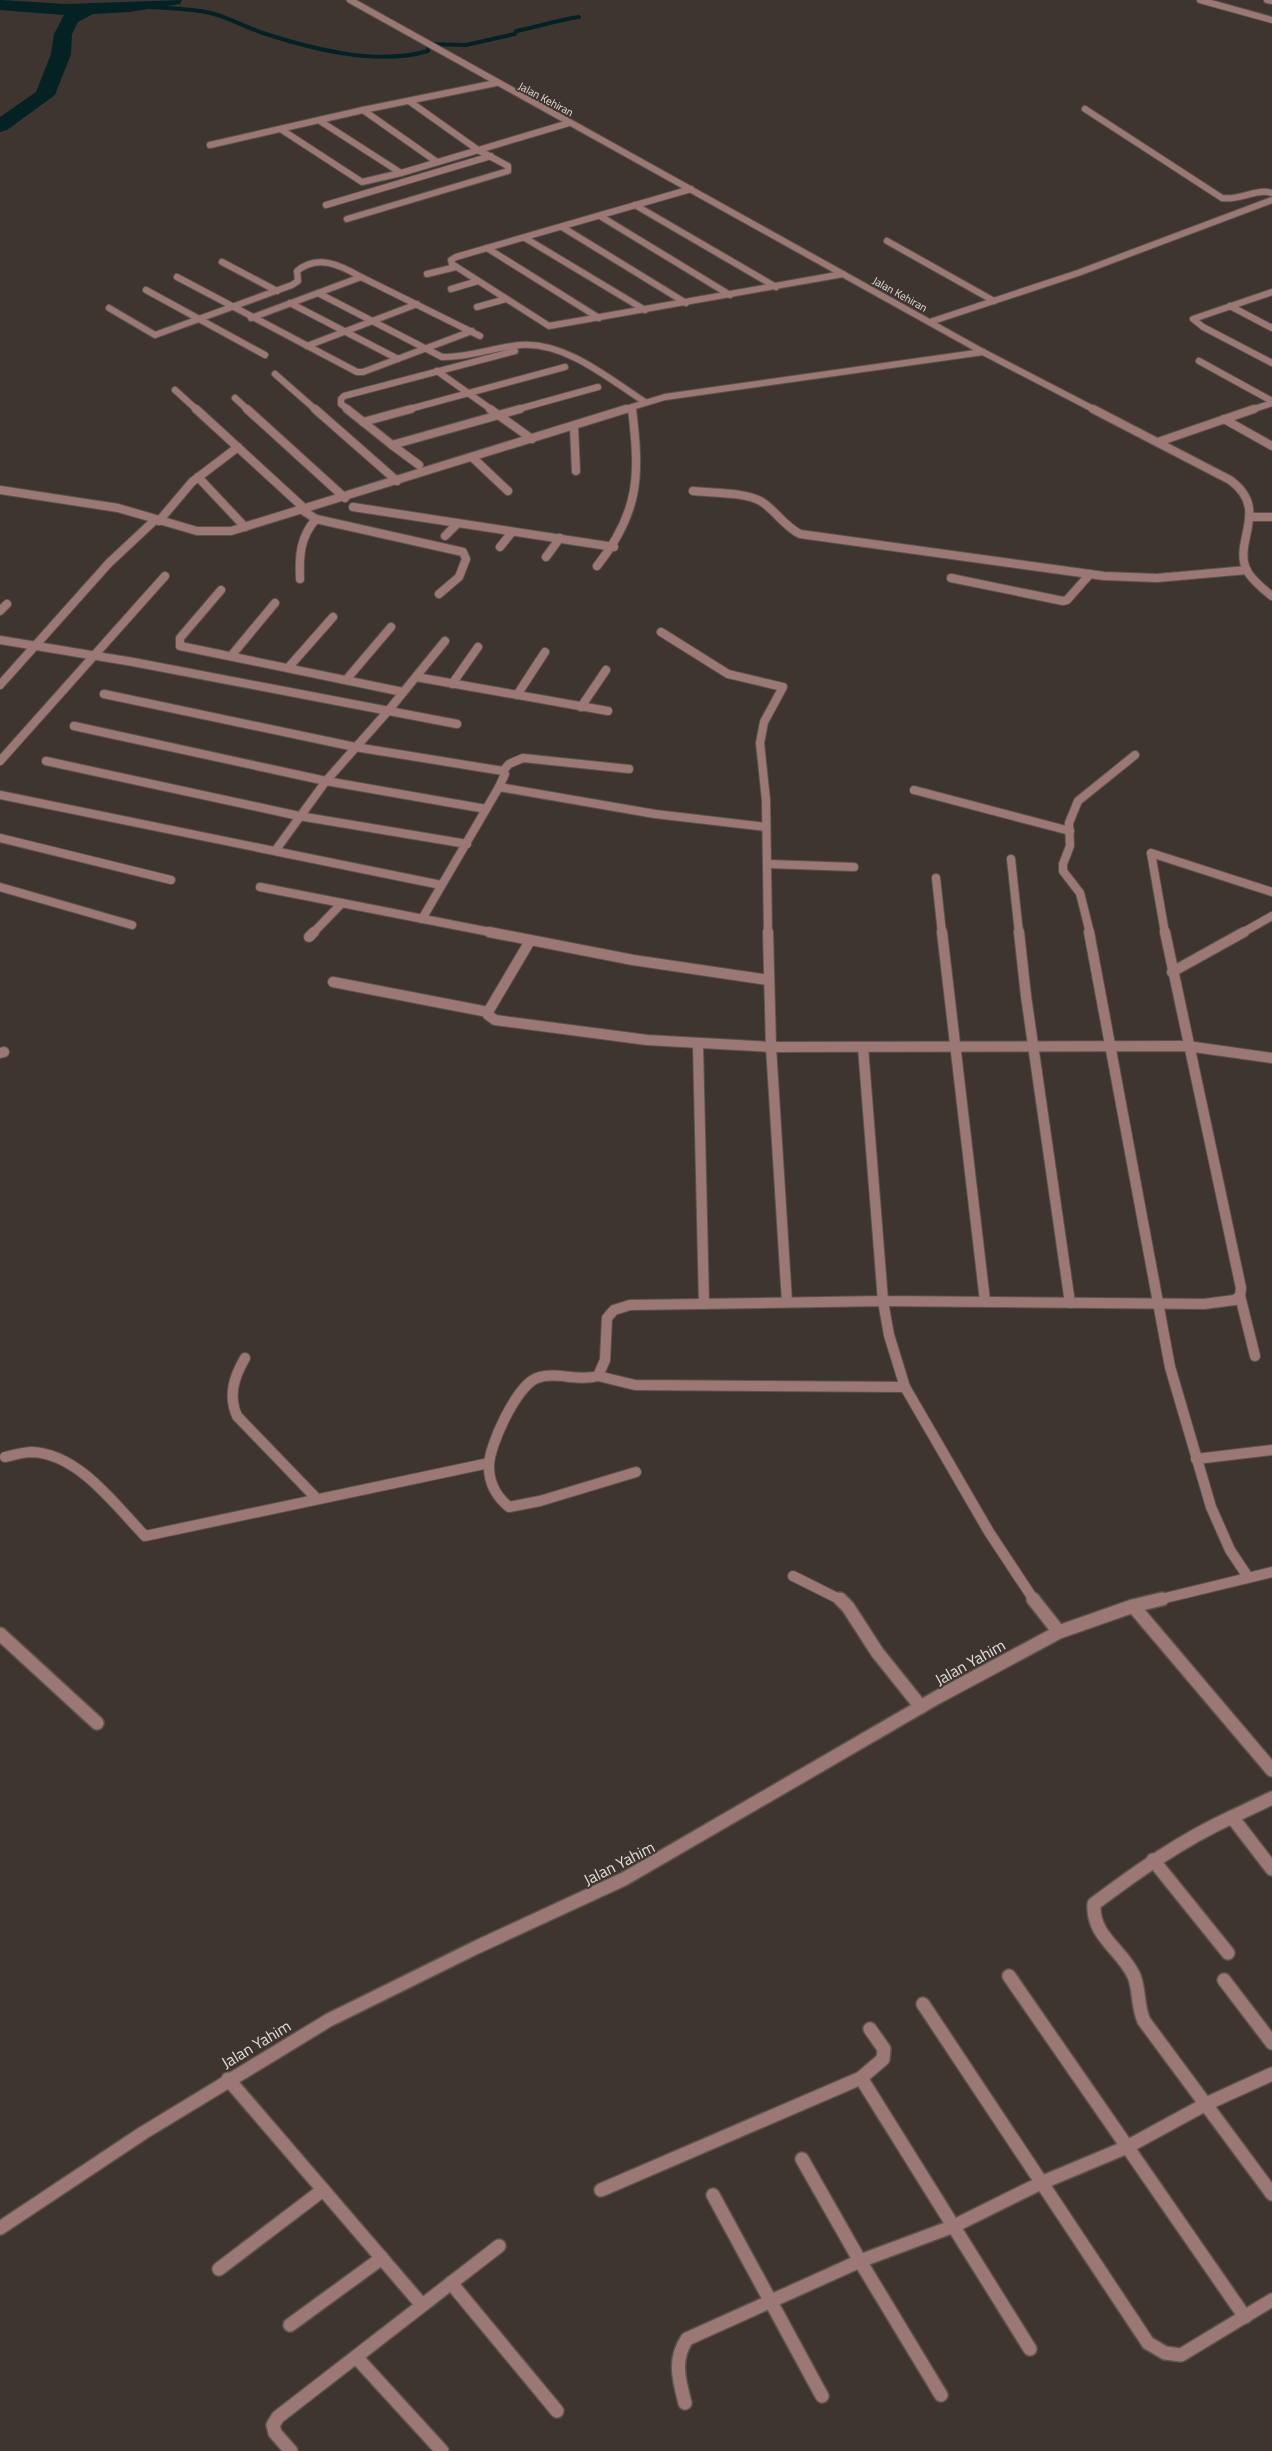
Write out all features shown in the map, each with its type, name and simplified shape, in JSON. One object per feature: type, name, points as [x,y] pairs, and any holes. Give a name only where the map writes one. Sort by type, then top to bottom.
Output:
[{"type":"street","name":"Jalan Kehiran","points":[[350,0],[496,83],[983,352],[1230,480],[1243,491],[1250,517],[1243,551],[1247,570]]},
{"type":"street","points":[[1200,0],[1272,20]]},
{"type":"street","points":[[1267,0],[1272,2]]},
{"type":"street","points":[[210,146],[364,110],[496,83]]},
{"type":"street","points":[[347,218],[508,171],[508,166],[478,150],[408,101]]},
{"type":"street","points":[[1085,109],[1222,198],[1236,200],[1262,190],[1272,192]]},
{"type":"street","points":[[364,110],[437,162]]},
{"type":"street","points":[[320,121],[401,173]]},
{"type":"street","points":[[282,130],[362,182],[401,173],[569,123]]},
{"type":"street","points":[[326,205],[491,156]]},
{"type":"street","points":[[691,189],[487,248],[452,260],[452,264],[549,326],[843,274]]},
{"type":"street","points":[[930,322],[1165,242],[1272,200]]},
{"type":"street","points":[[634,205],[776,287]]},
{"type":"street","points":[[600,216],[730,295]]},
{"type":"street","points":[[562,227],[686,303]]},
{"type":"street","points":[[525,238],[645,310]]},
{"type":"street","points":[[887,241],[994,301]]},
{"type":"street","points":[[487,248],[599,318]]},
{"type":"street","points":[[109,308],[155,335],[277,291],[298,281],[297,270],[306,264],[316,261],[334,263],[480,336]]},
{"type":"street","points":[[222,262],[277,291]]},
{"type":"street","points":[[426,274],[456,267]]},
{"type":"street","points":[[177,277],[232,308],[357,372],[363,372],[472,331]]},
{"type":"street","points":[[251,318],[361,277]]},
{"type":"street","points":[[451,289],[478,281]]},
{"type":"street","points":[[146,290],[265,355]]},
{"type":"street","points":[[318,293],[447,358],[500,347],[537,346],[568,357],[645,402]]},
{"type":"street","points":[[1271,293],[1193,319],[1204,327],[1272,363]]},
{"type":"street","points":[[477,307],[506,299]]},
{"type":"street","points":[[290,303],[398,359]]},
{"type":"street","points":[[307,346],[417,304]]},
{"type":"street","points":[[1230,306],[1272,328]]},
{"type":"street","points":[[419,465],[341,404],[341,399],[344,396],[514,351]]},
{"type":"street","points":[[0,490],[118,508],[138,512],[157,521],[197,531],[217,533],[245,527],[344,498],[574,427],[645,402],[684,394],[983,352]]},
{"type":"street","points":[[1199,361],[1272,402]]},
{"type":"street","points":[[363,422],[564,367]]},
{"type":"street","points":[[437,371],[532,439]]},
{"type":"street","points":[[275,374],[396,481]]},
{"type":"street","points":[[392,444],[598,387]]},
{"type":"street","points":[[175,390],[316,519],[463,552],[466,559],[458,577],[439,594]]},
{"type":"street","points":[[235,398],[344,498]]},
{"type":"street","points":[[1158,442],[1272,402]]},
{"type":"street","points":[[597,566],[614,547],[623,532],[636,482],[636,447],[632,408]]},
{"type":"street","points":[[1224,419],[1272,446]]},
{"type":"street","points":[[574,427],[576,471]]},
{"type":"street","points":[[0,686],[109,562],[157,521],[198,477],[238,447]]},
{"type":"street","points":[[472,457],[508,491]]},
{"type":"street","points":[[198,477],[245,527]]},
{"type":"street","points":[[693,491],[753,497],[761,500],[786,528],[800,534],[1130,578],[1157,578],[1247,570],[1253,579],[1272,596]]},
{"type":"street","points":[[353,507],[614,547]]},
{"type":"street","points":[[1250,517],[1272,517]]},
{"type":"street","points":[[300,579],[299,555],[302,537],[307,528],[316,519]]},
{"type":"street","points":[[445,536],[457,524]]},
{"type":"street","points":[[500,547],[512,532]]},
{"type":"street","points":[[546,557],[560,538]]},
{"type":"street","points":[[951,578],[1063,601],[1067,600],[1090,574]]},
{"type":"street","points":[[0,761],[165,576]]},
{"type":"street","points":[[221,590],[180,638],[180,646],[403,692]]},
{"type":"street","points":[[231,656],[275,603]]},
{"type":"street","points":[[0,611],[7,604]]},
{"type":"street","points":[[288,668],[333,617]]},
{"type":"street","points":[[346,680],[391,627]]},
{"type":"street","points":[[661,632],[728,674],[783,687],[764,722],[760,734],[768,864],[768,980],[771,1047],[787,1302]]},
{"type":"street","points":[[0,640],[457,724]]},
{"type":"street","points":[[275,851],[326,780],[388,711],[445,640]]},
{"type":"street","points":[[452,684],[478,647]]},
{"type":"street","points":[[517,695],[545,652]]},
{"type":"street","points":[[581,706],[606,670]]},
{"type":"street","points":[[416,677],[608,711]]},
{"type":"street","points":[[104,694],[355,747],[504,771]]},
{"type":"street","points":[[74,726],[326,780],[486,809]]},
{"type":"street","points":[[1135,756],[1078,801],[1069,823],[1070,846],[1062,871],[1080,893],[1084,908],[1157,1303],[1174,1385],[1221,1533],[1235,1560],[1248,1577]]},
{"type":"street","points":[[504,771],[515,760],[531,758],[629,769]]},
{"type":"street","points":[[46,761],[299,816],[467,844]]},
{"type":"street","points":[[422,918],[499,787],[506,774],[504,771]]},
{"type":"street","points":[[499,787],[656,814],[766,827]]},
{"type":"street","points":[[914,790],[1070,832]]},
{"type":"street","points":[[0,795],[440,885]]},
{"type":"street","points":[[0,838],[171,880]]},
{"type":"street","points":[[1255,1356],[1240,1296],[1241,1288],[1187,1046],[1151,853],[1272,892]]},
{"type":"street","points":[[1011,859],[1018,936],[1070,1303]]},
{"type":"street","points":[[768,864],[854,867]]},
{"type":"street","points":[[936,878],[985,1301]]},
{"type":"street","points":[[260,887],[633,960],[768,980]]},
{"type":"street","points":[[0,888],[132,925]]},
{"type":"street","points":[[309,937],[342,903]]},
{"type":"street","points":[[1172,972],[1272,916]]},
{"type":"street","points":[[488,1012],[530,941]]},
{"type":"street","points":[[334,982],[488,1012]]},
{"type":"street","points":[[488,1012],[488,1015],[495,1020],[698,1045],[1035,1048],[1187,1046],[1272,1058]]},
{"type":"street","points":[[698,1045],[704,1304]]},
{"type":"street","points":[[863,1047],[883,1301],[889,1335],[905,1387],[989,1532],[1036,1603],[1059,1632]]},
{"type":"street","points":[[598,1376],[605,1360],[607,1318],[614,1310],[630,1305],[883,1301],[1204,1304],[1235,1300],[1240,1296]]},
{"type":"street","points":[[245,1358],[234,1379],[232,1406],[237,1416],[317,1499]]},
{"type":"street","points":[[636,1472],[540,1501],[509,1508],[502,1502],[494,1488],[489,1459],[515,1402],[525,1385],[538,1378],[577,1380],[598,1376],[635,1385],[905,1387]]},
{"type":"street","points":[[1196,1459],[1272,1450]]},
{"type":"street","points":[[5,1456],[32,1452],[49,1454],[66,1463],[89,1480],[146,1536],[489,1463]]},
{"type":"street","name":"Jalan Yahim","points":[[0,2228],[100,2160],[228,2079],[329,2020],[390,1988],[624,1879],[921,1707],[1059,1632],[1133,1606],[1272,1572]]},
{"type":"street","points":[[793,1576],[821,1587],[838,1597],[848,1607],[877,1652],[921,1707]]},
{"type":"street","points":[[1133,1606],[1272,1770]]},
{"type":"street","points":[[0,1635],[97,1723]]},
{"type":"street","points":[[1272,1798],[1202,1829],[1154,1860],[1094,1904],[1093,1919],[1096,1926],[1132,1972],[1137,1985],[1135,1999],[1137,2010],[1272,2194]]},
{"type":"street","points":[[1232,1817],[1272,1869]]},
{"type":"street","points":[[1154,1860],[1228,1953]]},
{"type":"street","points":[[1010,1976],[1245,2317]]},
{"type":"street","points":[[1224,1980],[1272,2043]]},
{"type":"street","points":[[922,2004],[1144,2339],[1156,2350],[1167,2355],[1181,2355],[1272,2300]]},
{"type":"street","points":[[601,2190],[861,2078],[883,2059],[884,2049],[870,2029]]},
{"type":"street","points":[[684,2402],[677,2361],[680,2348],[688,2339],[860,2261],[954,2226],[1041,2183],[1127,2147],[1206,2104],[1272,2074]]},
{"type":"street","points":[[861,2078],[1030,2349]]},
{"type":"street","points":[[228,2079],[422,2305]]},
{"type":"street","points":[[802,2159],[860,2261],[941,2395]]},
{"type":"street","points":[[219,2269],[323,2190]]},
{"type":"street","points":[[714,2194],[822,2396]]},
{"type":"street","points":[[291,2451],[274,2433],[273,2425],[278,2417],[357,2358],[498,2246]]},
{"type":"street","points":[[290,2325],[382,2258]]},
{"type":"street","points":[[451,2283],[557,2411]]},
{"type":"street","points":[[357,2358],[442,2451]]},
{"type":"waterway","points":[[0,4],[87,9],[150,4],[173,0]]},
{"type":"waterway","points":[[137,6],[206,12],[302,45],[345,54],[388,57],[428,51],[428,44],[466,45],[515,34],[516,31],[579,17]]},
{"type":"waterway","points":[[0,126],[45,95],[61,54],[63,34],[70,19],[86,11]]}]
